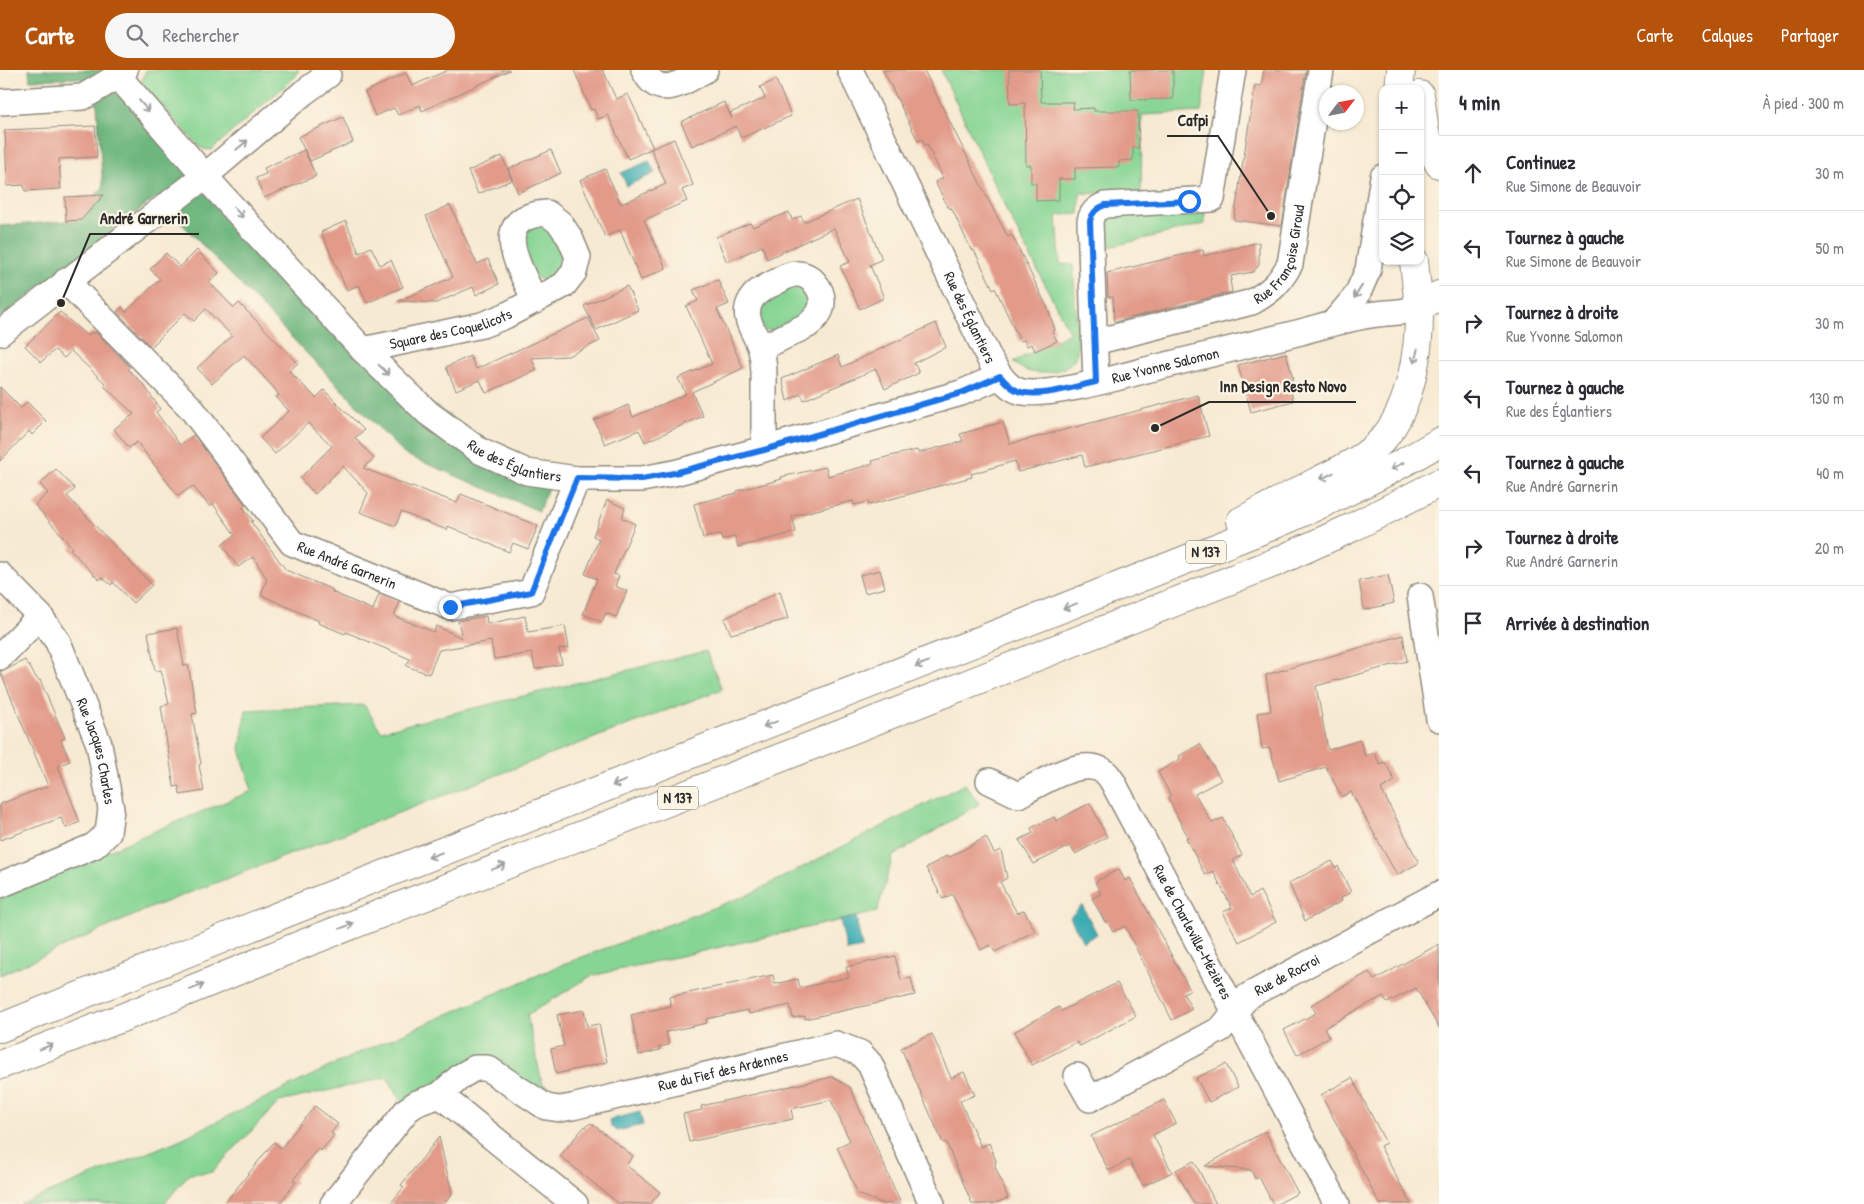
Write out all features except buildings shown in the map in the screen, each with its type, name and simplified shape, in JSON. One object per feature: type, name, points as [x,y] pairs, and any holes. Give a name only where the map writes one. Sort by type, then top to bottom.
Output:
[{"type":"main road","points":[[1399,85],[1401,70]]},
{"type":"main road","points":[[1420,70],[1420,85]]},
{"type":"main road","points":[[1424,125],[1425,133],[1439,164]]},
{"type":"main road","points":[[1098,595],[1334,473],[1362,457],[1382,440],[1395,421],[1410,378],[1429,301],[1416,265]]},
{"type":"main road","name":"N 137","points":[[0,1028],[286,913],[1098,595],[1310,509],[1411,459],[1439,442]]},
{"type":"main road","name":"N 137","points":[[0,1065],[308,942],[1257,570],[1432,488]]},
{"type":"street","points":[[644,70],[648,79],[658,86],[671,88],[705,70]]},
{"type":"street","name":"Rue des Églantiers","points":[[122,73],[205,176],[363,350],[428,413],[480,451],[527,472],[577,478],[642,479],[674,473],[764,450],[961,393],[1000,376],[991,362],[850,70]]},
{"type":"street","points":[[1096,382],[1090,221],[1092,214],[1098,208],[1105,205],[1212,199],[1233,70]]},
{"type":"street","name":"Rue Françoise Giroud","points":[[1095,342],[1252,302],[1281,281],[1290,264],[1321,70]]},
{"type":"street","points":[[0,333],[205,176],[329,72]]},
{"type":"street","points":[[0,102],[83,97],[122,73]]},
{"type":"street","points":[[1334,322],[1357,295],[1368,270],[1379,202]]},
{"type":"street","name":"Rue André Garnerin","points":[[66,281],[191,408],[292,543],[450,607],[531,592],[577,478]]},
{"type":"street","name":"Square des Coquelicots","points":[[363,350],[482,325],[535,301]]},
{"type":"street","name":"Rue Yvonne Salomon","points":[[1000,376],[1015,389],[1031,393],[1096,382],[1301,332],[1334,322],[1377,314],[1407,312],[1429,301]]},
{"type":"street","points":[[761,348],[764,362],[764,450]]},
{"type":"street","name":"Rue Jacques Charles","points":[[0,575],[40,616],[58,642],[99,744],[111,809],[108,833],[94,846],[0,885]]},
{"type":"street","points":[[1420,596],[1439,719]]},
{"type":"street","points":[[0,657],[40,616]]},
{"type":"street","name":"Rue de Charleville-Mézières","points":[[989,781],[1018,795],[1070,770],[1094,767],[1106,773],[1118,792],[1337,1204]]},
{"type":"street","name":"Rue de Rocroi","points":[[1077,1076],[1090,1099],[1221,1029],[1248,996],[1439,894]]},
{"type":"street","name":"Rue du Fief des Ardennes","points":[[333,1204],[407,1110],[417,1103],[440,1095],[461,1076],[475,1068],[487,1068],[546,1106],[560,1109],[836,1044],[860,1053],[870,1064],[932,1204]]},
{"type":"street","points":[[440,1095],[575,1204]]},
{"type":"green space","points":[[29,70],[106,70],[357,355],[550,482],[539,511],[404,454],[156,197],[0,318],[0,226],[68,221],[103,188],[97,105],[80,78],[30,80]]},
{"type":"green space","points":[[146,70],[299,70],[295,77],[211,150],[200,147],[145,87],[142,81]]},
{"type":"green space","points":[[941,70],[1207,70],[1201,112],[1142,115],[1141,194],[1080,193],[1079,214],[1057,215],[1060,264],[1073,265],[1078,346],[1075,358],[1061,369],[1043,373],[1031,372],[1013,362],[1070,333],[1007,211]]},
{"type":"green space","points":[[1205,212],[1204,224],[1101,249],[1100,226],[1103,218],[1144,213]]},
{"type":"green space","points":[[544,221],[563,242],[566,268],[547,282],[534,276],[520,234]]},
{"type":"green space","points":[[792,282],[804,284],[814,308],[771,331],[763,329],[755,306]]},
{"type":"green space","points":[[706,651],[722,689],[155,906],[0,975],[0,899],[140,837],[252,791],[240,749],[246,710],[364,705],[381,731]]},
{"type":"green space","points":[[965,784],[979,804],[893,856],[877,912],[591,976],[527,1015],[542,1083],[572,1107],[487,1069],[407,1110],[387,1077],[279,1102],[212,1172],[189,1174],[164,1204],[21,1204],[179,1140],[356,1054],[561,965],[750,894]]},
{"type":"water","points":[[649,161],[655,173],[627,186],[621,173]]},
{"type":"water","points":[[1082,905],[1097,934],[1083,942],[1070,917]]},
{"type":"water","points":[[856,917],[862,948],[847,951],[840,920]]},
{"type":"water","points":[[640,1112],[643,1125],[617,1131],[611,1127],[609,1120]]},
{"type":"place","name":"Cafpi","points":[[1271,216]]},
{"type":"place","name":"André Garnerin","points":[[61,303]]},
{"type":"place","name":"Inn Design Resto Novo","points":[[1155,428]]},
{"type":"route","points":[[450,607],[531,592],[577,478],[642,479],[674,473],[764,450],[961,393],[1000,376],[1010,387],[1019,392],[1031,393],[1048,392],[1096,382],[1090,221],[1092,214],[1098,208],[1105,205],[1189,201]]}]
